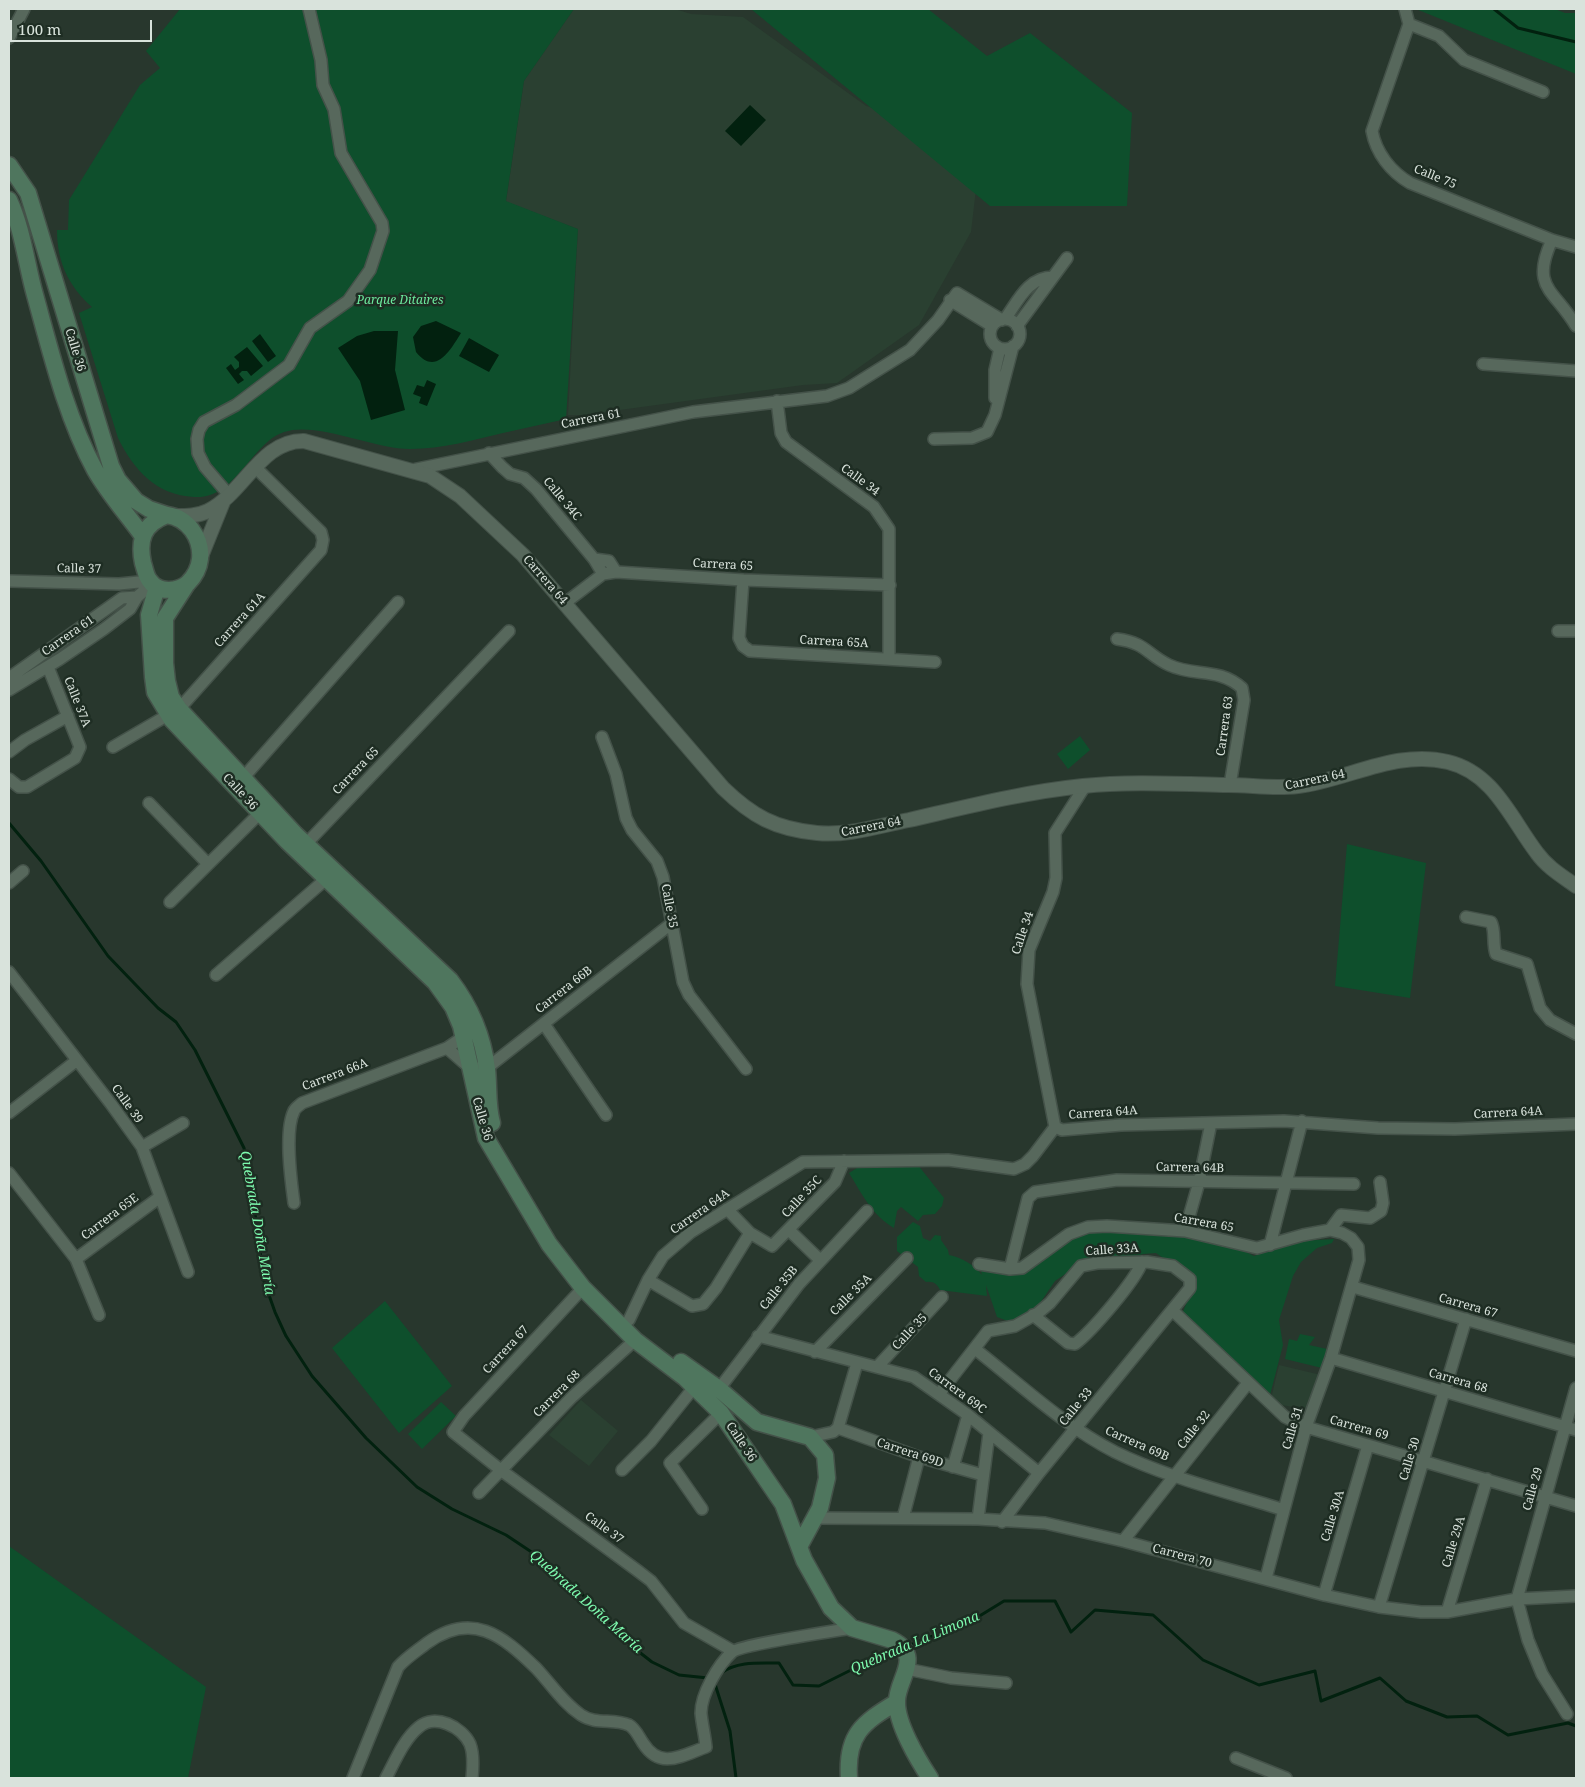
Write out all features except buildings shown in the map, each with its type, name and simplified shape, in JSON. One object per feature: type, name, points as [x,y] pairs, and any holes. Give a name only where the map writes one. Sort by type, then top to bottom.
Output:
[{"type":"main road","name":"Calle 36","points":[[9,165],[28,193],[97,423],[114,473],[126,492],[136,501],[149,509],[171,516]]},
{"type":"main road","name":"Calle 36","points":[[9,200],[21,234],[33,288],[52,357],[77,430],[96,472],[142,535]]},
{"type":"main road","points":[[171,516],[190,527],[198,540],[200,559],[194,575],[187,584],[180,588],[168,590],[153,584],[142,559],[142,535],[149,524],[171,516]]},
{"type":"main road","name":"Calle 36","points":[[153,584],[150,616],[155,692],[260,813],[326,879],[435,982],[453,1008],[463,1037],[486,1138],[549,1244],[583,1288],[635,1340],[695,1386],[721,1413],[783,1504],[815,1583],[831,1608],[852,1628],[904,1656]]},
{"type":"main road","name":"Calle 36","points":[[187,584],[165,618],[164,663],[174,712],[244,778],[306,844],[450,980],[463,998],[475,1023],[487,1068],[488,1109],[497,1136],[522,1184],[590,1282],[641,1332],[719,1389],[757,1422]]},
{"type":"main road","points":[[737,1435],[757,1422],[810,1437],[825,1455],[828,1466],[822,1515],[800,1545]]},
{"type":"main road","points":[[783,1504],[822,1515]]},
{"type":"main road","points":[[904,1656],[896,1702],[914,1754],[930,1778]]},
{"type":"main road","points":[[849,1778],[848,1760],[852,1740],[863,1724],[896,1702]]},
{"type":"street","points":[[9,38],[24,9]]},
{"type":"street","points":[[226,498],[198,453],[196,439],[199,430],[204,422],[236,405],[289,365],[310,328],[348,301],[370,270],[383,231],[382,223],[341,154],[334,109],[323,85],[321,60],[309,9]]},
{"type":"street","points":[[1405,9],[1409,24],[1438,36],[1464,60],[1543,92]]},
{"type":"street","name":"Calle 75","points":[[1409,24],[1372,131],[1373,139],[1384,159],[1396,175],[1410,183],[1552,240],[1576,247]]},
{"type":"street","points":[[1552,240],[1542,269],[1545,281],[1576,326]]},
{"type":"street","points":[[934,439],[972,438],[987,432],[994,415],[1013,346],[1020,335],[1020,322],[1067,258]]},
{"type":"street","points":[[1013,346],[1000,348],[992,342],[990,336],[1034,282],[1045,277],[1053,277]]},
{"type":"street","name":"Carrera 61","points":[[412,470],[693,412],[827,396],[849,388],[893,362],[921,341],[954,297],[1003,319]]},
{"type":"street","points":[[1003,319],[1020,322]]},
{"type":"street","points":[[994,415],[997,360],[1000,348]]},
{"type":"street","points":[[997,360],[1002,364],[1009,363]]},
{"type":"street","points":[[1483,364],[1576,372]]},
{"type":"street","name":"Calle 34","points":[[777,401],[781,433],[786,442],[874,507],[889,529],[891,542],[889,659]]},
{"type":"street","name":"Carrera 64","points":[[171,516],[191,516],[207,512],[226,498],[276,446],[292,440],[312,443],[412,470],[440,481],[460,496],[523,555],[723,788],[746,809],[774,825],[797,831],[839,834],[1046,790],[1085,786],[1231,778],[1267,788],[1300,786],[1411,757],[1450,762],[1466,769],[1494,790],[1538,854],[1558,874],[1576,886]]},
{"type":"street","name":"Calle 34C","points":[[489,453],[510,474],[524,478],[536,488],[594,558],[603,574]]},
{"type":"street","name":"Carrera 61A","points":[[113,747],[174,712],[321,550],[323,540],[320,532],[256,468]]},
{"type":"street","name":"Carrera 64","points":[[200,559],[226,498]]},
{"type":"street","points":[[594,558],[609,561],[616,572]]},
{"type":"street","name":"Carrera 65","points":[[565,603],[603,574],[616,572],[743,580],[890,585]]},
{"type":"street","name":"Carrera 65A","points":[[743,580],[739,638],[743,646],[750,651],[935,662]]},
{"type":"street","name":"Calle 37","points":[[9,581],[153,584]]},
{"type":"street","name":"Carrera 61","points":[[9,690],[48,667],[130,609],[137,597],[153,584]]},
{"type":"street","name":"Carrera 61","points":[[9,678],[122,598],[137,597]]},
{"type":"street","points":[[244,778],[398,602]]},
{"type":"street","name":"Carrera 65","points":[[306,844],[509,631]]},
{"type":"street","points":[[1558,631],[1576,631]]},
{"type":"street","name":"Carrera 63","points":[[1118,638],[1134,641],[1167,665],[1223,676],[1242,688],[1244,700],[1231,778]]},
{"type":"street","name":"Calle 37A","points":[[9,779],[20,787],[27,788],[74,758],[80,747],[48,667]]},
{"type":"street","points":[[9,752],[25,740],[68,716]]},
{"type":"street","name":"Calle 35","points":[[602,737],[616,774],[626,818],[632,830],[657,861],[663,877],[684,982],[689,995],[746,1069]]},
{"type":"street","name":"Calle 34","points":[[1055,1127],[1027,984],[1026,967],[1029,950],[1056,878],[1055,833],[1085,786]]},
{"type":"street","points":[[149,803],[208,864]]},
{"type":"street","points":[[170,902],[260,813]]},
{"type":"street","points":[[9,883],[23,871]]},
{"type":"street","points":[[216,975],[326,879]]},
{"type":"street","points":[[1466,917],[1491,922],[1494,928],[1496,954],[1527,964],[1540,1008],[1550,1020],[1576,1034]]},
{"type":"street","name":"Carrera 66B","points":[[487,1068],[672,923]]},
{"type":"street","name":"Calle 39","points":[[9,972],[142,1147],[188,1272]]},
{"type":"street","points":[[544,1024],[606,1115]]},
{"type":"street","name":"Carrera 66A","points":[[294,1203],[289,1168],[290,1130],[294,1111],[309,1100],[448,1048],[463,1037]]},
{"type":"street","points":[[448,1048],[470,1068],[487,1068]]},
{"type":"street","points":[[9,1113],[76,1060]]},
{"type":"street","points":[[1270,1246],[1302,1121]]},
{"type":"street","name":"Carrera 64A","points":[[629,1320],[648,1280],[663,1256],[691,1232],[803,1162],[948,1160],[1014,1169],[1029,1160],[1055,1127],[1062,1130],[1121,1125],[1302,1121],[1378,1128],[1455,1129],[1576,1123]]},
{"type":"street","points":[[142,1147],[183,1123]]},
{"type":"street","points":[[1185,1231],[1199,1182],[1211,1123]]},
{"type":"street","name":"Calle 35C","points":[[750,1233],[772,1246],[790,1231],[835,1182],[844,1161]]},
{"type":"street","points":[[9,1173],[76,1260],[99,1315]]},
{"type":"street","name":"Carrera 64B","points":[[1010,1269],[1028,1198],[1035,1192],[1117,1180],[1285,1185],[1354,1184]]},
{"type":"street","points":[[1353,1287],[1359,1260],[1358,1247],[1351,1238],[1330,1230],[1341,1215],[1370,1218],[1381,1211],[1383,1203],[1380,1182]]},
{"type":"street","name":"Carrera 65E","points":[[76,1260],[160,1197]]},
{"type":"street","points":[[648,1280],[692,1306],[703,1304],[716,1288],[750,1233],[727,1209]]},
{"type":"street","name":"Calle 35B","points":[[719,1389],[758,1336],[820,1260],[867,1211]]},
{"type":"street","name":"Carrera 65","points":[[979,1264],[1010,1269],[1028,1265],[1069,1234],[1088,1227],[1185,1231],[1257,1248],[1270,1246],[1303,1235],[1330,1230]]},
{"type":"street","points":[[790,1231],[820,1260]]},
{"type":"street","name":"Calle 35A","points":[[815,1352],[908,1258]]},
{"type":"street","points":[[1033,1315],[1068,1343],[1075,1344],[1100,1318],[1133,1277],[1142,1262]]},
{"type":"street","name":"Calle 33A","points":[[975,1349],[988,1331],[1015,1326],[1050,1303],[1081,1266],[1097,1263],[1142,1262],[1172,1266],[1190,1278],[1190,1288],[1172,1310]]},
{"type":"street","name":"Carrera 67","points":[[1353,1287],[1576,1351]]},
{"type":"street","name":"Calle 31","points":[[1266,1578],[1306,1426],[1331,1358],[1353,1287]]},
{"type":"street","name":"Carrera 67","points":[[453,1432],[464,1416],[583,1288]]},
{"type":"street","name":"Calle 35","points":[[877,1367],[942,1297]]},
{"type":"street","name":"Carrera 69","points":[[1172,1310],[1285,1417],[1306,1426],[1368,1445],[1576,1506]]},
{"type":"street","name":"Calle 33","points":[[1002,1522],[1039,1473],[1172,1310]]},
{"type":"street","name":"Calle 30","points":[[1379,1607],[1466,1319]]},
{"type":"street","name":"Carrera 69C","points":[[758,1336],[914,1377],[968,1414],[1039,1473]]},
{"type":"street","name":"Carrera 68","points":[[479,1493],[572,1397],[635,1340]]},
{"type":"street","points":[[939,1394],[975,1349]]},
{"type":"street","name":"Carrera 69B","points":[[975,1349],[1076,1429],[1116,1453],[1175,1476],[1284,1510]]},
{"type":"street","name":"Carrera 68","points":[[1331,1358],[1571,1428]]},
{"type":"street","points":[[810,1437],[833,1432],[838,1428],[856,1363]]},
{"type":"street","name":"Calle 32","points":[[1123,1541],[1248,1383]]},
{"type":"street","points":[[622,1470],[651,1442],[695,1386]]},
{"type":"street","name":"Calle 29","points":[[1517,1599],[1544,1496],[1571,1428],[1576,1388]]},
{"type":"street","points":[[702,1509],[670,1462],[721,1413]]},
{"type":"street","points":[[953,1467],[968,1414]]},
{"type":"street","name":"Carrera 69D","points":[[838,1428],[919,1457],[983,1474]]},
{"type":"street","name":"Calle 37","points":[[453,1432],[502,1471],[638,1571],[650,1582],[684,1623],[733,1651]]},
{"type":"street","points":[[978,1519],[989,1433]]},
{"type":"street","name":"Calle 30A","points":[[1324,1595],[1368,1445]]},
{"type":"street","points":[[903,1518],[919,1457]]},
{"type":"street","name":"Calle 29A","points":[[1447,1612],[1487,1479]]},
{"type":"street","name":"Carrera 70","points":[[822,1515],[978,1519],[1002,1522],[1045,1523],[1123,1541],[1324,1595],[1379,1607],[1447,1612],[1517,1599],[1576,1596]]},
{"type":"street","points":[[1517,1599],[1528,1640],[1542,1674],[1567,1714]]},
{"type":"street","points":[[354,1778],[398,1667],[408,1656],[438,1635],[452,1630],[468,1626],[482,1629],[502,1638],[536,1668],[570,1707],[582,1716],[592,1720],[620,1722],[631,1726],[648,1751],[654,1757],[662,1760],[706,1747],[701,1711],[716,1672],[733,1651],[852,1628]]},
{"type":"street","points":[[904,1656],[951,1678],[1006,1683]]},
{"type":"street","points":[[386,1778],[410,1737],[420,1725],[432,1721],[448,1723],[464,1734],[470,1746],[472,1778]]},
{"type":"street","points":[[1236,1758],[1286,1778]]},
{"type":"shaded area","points":[[574,9],[675,9],[691,14],[743,17],[866,106],[982,137],[971,232],[919,325],[837,383],[803,385],[583,415],[568,415],[578,229],[506,202],[524,81]]},
{"type":"shaded area","points":[[750,105],[766,120],[741,146],[725,131]]},
{"type":"shaded area","points":[[436,321],[461,333],[448,353],[436,361],[430,362],[423,359],[416,352],[413,337],[421,326]]},
{"type":"shaded area","points":[[374,331],[398,331],[395,370],[405,410],[371,420],[360,381],[338,348],[357,336]]},
{"type":"shaded area","points":[[260,334],[276,356],[268,362],[252,341]]},
{"type":"shaded area","points":[[469,338],[499,355],[489,372],[459,356]]},
{"type":"shaded area","points":[[247,347],[263,366],[251,376],[247,371],[242,371],[239,374],[244,380],[238,384],[226,368],[231,364],[235,370],[239,367],[239,362],[234,357]]},
{"type":"shaded area","points":[[427,380],[436,384],[427,406],[419,403],[421,397],[413,394],[417,385],[424,387]]},
{"type":"shaded area","points":[[1279,1365],[1325,1376],[1305,1409],[1270,1403]]},
{"type":"shaded area","points":[[581,1400],[618,1431],[589,1466],[549,1435]]},
{"type":"green space","name":"Parque Ditaires","points":[[180,9],[574,9],[524,81],[506,201],[578,229],[566,419],[457,444],[422,449],[395,448],[312,430],[284,432],[272,438],[262,447],[232,481],[221,490],[209,496],[194,497],[168,491],[157,486],[139,470],[124,450],[118,438],[79,313],[92,307],[70,282],[59,252],[57,230],[68,230],[69,200],[140,85],[160,68],[146,51]]},
{"type":"green space","points":[[751,9],[928,9],[987,56],[1030,33],[1132,113],[1127,206],[990,206]]},
{"type":"green space","points":[[1416,9],[1555,9],[1565,13],[1576,13],[1576,74]]},
{"type":"green space","points":[[1080,736],[1090,750],[1068,769],[1057,754]]},
{"type":"green space","points":[[1347,844],[1426,863],[1410,998],[1335,986]]},
{"type":"green space","points":[[918,1165],[944,1198],[942,1206],[935,1214],[923,1215],[918,1221],[901,1207],[897,1211],[894,1228],[886,1223],[874,1210],[849,1173],[857,1168]]},
{"type":"green space","points":[[913,1222],[920,1226],[923,1238],[930,1241],[935,1235],[941,1236],[941,1240],[949,1255],[967,1262],[982,1275],[980,1268],[1024,1272],[1033,1268],[1049,1251],[1087,1228],[1185,1235],[1242,1250],[1254,1256],[1300,1241],[1334,1239],[1332,1243],[1317,1248],[1301,1262],[1293,1276],[1279,1320],[1283,1345],[1269,1399],[1181,1316],[1193,1288],[1192,1278],[1156,1253],[1143,1254],[1122,1260],[1080,1264],[1055,1281],[1036,1309],[1013,1323],[997,1317],[986,1285],[987,1296],[940,1290],[935,1283],[926,1282],[919,1276],[918,1267],[897,1251],[897,1237]]},
{"type":"green space","points":[[385,1301],[452,1386],[399,1433],[332,1348]]},
{"type":"green space","points":[[1300,1334],[1315,1337],[1309,1345],[1327,1349],[1322,1368],[1285,1359],[1289,1339],[1297,1341]]},
{"type":"green space","points":[[441,1402],[456,1416],[422,1449],[408,1434]]},
{"type":"green space","points":[[9,1546],[206,1687],[188,1778],[9,1778]]},
{"type":"waterway","points":[[1494,9],[1518,28],[1576,42]]},
{"type":"waterway","name":"Quebrada Doña María","points":[[9,823],[41,861],[108,956],[158,1008],[176,1022],[195,1050],[244,1148],[250,1176],[264,1281],[275,1312],[286,1336],[312,1376],[366,1438],[417,1487],[452,1509],[506,1535],[542,1559],[580,1592],[634,1648],[652,1662],[679,1675],[708,1678]]},
{"type":"waterway","name":"Quebrada La Limona","points":[[908,1646],[973,1620],[1004,1601],[1055,1601],[1071,1632],[1095,1610],[1153,1615],[1203,1660],[1259,1685],[1315,1671],[1321,1701],[1380,1678],[1406,1701],[1447,1717],[1477,1716],[1508,1735],[1568,1723],[1576,1726]]},
{"type":"waterway","name":"Quebrada La Limona","points":[[721,1673],[734,1666],[756,1663],[779,1663],[793,1685],[819,1686],[883,1654],[897,1650]]},
{"type":"waterway","name":"Quebrada Doña María","points":[[714,1681],[730,1731],[736,1778]]}]
